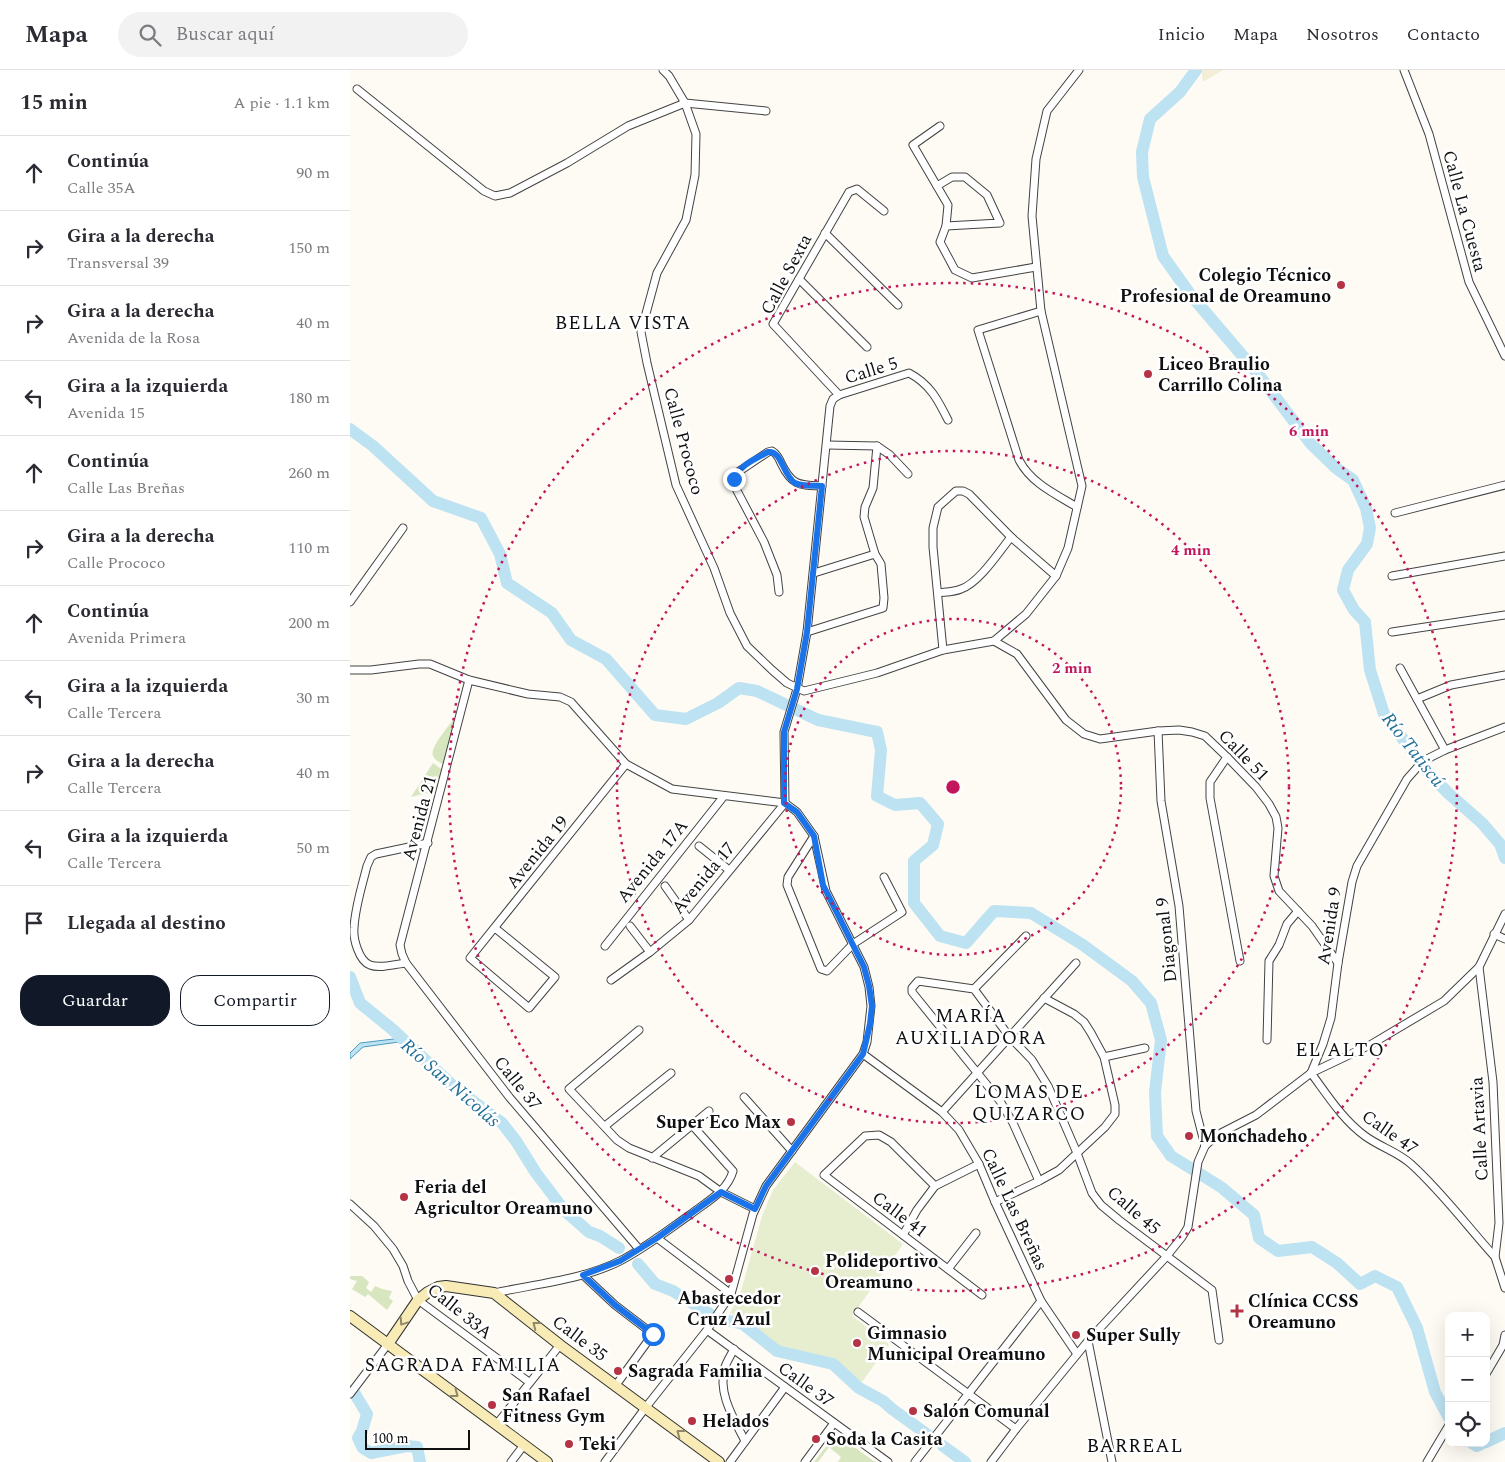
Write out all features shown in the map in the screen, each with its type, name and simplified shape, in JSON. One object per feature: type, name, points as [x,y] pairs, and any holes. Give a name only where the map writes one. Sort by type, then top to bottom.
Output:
[{"type":"main road","points":[[388,1344],[418,1300],[438,1287],[446,1286],[494,1292]]},
{"type":"main road","name":"Calle 35","points":[[494,1292],[560,1345],[719,1462]]},
{"type":"main road","points":[[350,1316],[547,1462]]},
{"type":"street","name":"Calle Prococo","points":[[663,70],[669,76],[685,103],[696,134],[695,175],[686,220],[657,273],[641,332],[642,340],[676,484],[714,568],[730,613],[747,646],[772,670],[797,689]]},
{"type":"street","points":[[797,689],[811,690],[877,673],[943,650],[994,641],[1026,614],[1056,576],[1068,548],[1082,486],[1041,311],[1032,216],[1036,159],[1047,111],[1079,70]]},
{"type":"street","name":"Calle La Cuesta","points":[[1404,70],[1429,134],[1469,282],[1505,356]]},
{"type":"street","points":[[357,89],[484,191],[496,196],[510,193],[568,162],[628,126],[685,103],[766,111]]},
{"type":"street","points":[[940,126],[913,145],[948,205],[946,226],[940,242],[955,270],[972,278],[1036,268]]},
{"type":"street","points":[[937,186],[952,177],[965,177],[987,195],[1000,223],[946,226]]},
{"type":"street","name":"Calle Sexta","points":[[838,395],[773,324],[849,192],[857,189],[884,211]]},
{"type":"street","points":[[825,233],[898,305]]},
{"type":"street","points":[[799,279],[868,347]]},
{"type":"street","points":[[1041,311],[978,330],[1018,460],[1031,478],[1077,507]]},
{"type":"street","name":"Calle 5","points":[[838,395],[909,373],[921,380],[930,389],[948,420]]},
{"type":"street","points":[[784,803],[786,784],[784,744],[788,717],[797,689],[807,632],[830,406],[833,399],[838,395]]},
{"type":"street","points":[[827,445],[877,446],[890,455],[908,474]]},
{"type":"street","points":[[807,632],[883,608],[881,564],[875,554],[864,517],[865,507],[872,488],[877,446]]},
{"type":"street","points":[[779,592],[776,575],[764,542],[734,485],[735,474],[772,451],[777,454],[787,476],[793,482],[800,485],[822,486]]},
{"type":"street","points":[[1395,514],[1505,484]]},
{"type":"street","points":[[943,650],[932,548],[933,528],[938,507],[956,491],[963,491],[969,494],[1011,537],[1056,576]]},
{"type":"street","points":[[350,602],[404,528]]},
{"type":"street","points":[[938,593],[961,590],[968,586],[1011,537]]},
{"type":"street","points":[[814,573],[875,554]]},
{"type":"street","points":[[1392,576],[1505,556]]},
{"type":"street","points":[[1392,632],[1505,615]]},
{"type":"street","name":"Calle 51","points":[[994,641],[1017,654],[1066,720],[1084,734],[1100,739],[1179,730],[1205,736],[1227,757],[1269,804],[1276,818],[1278,828],[1275,884],[1279,892],[1312,926],[1338,963]]},
{"type":"street","points":[[350,670],[371,670],[430,664],[469,680],[528,694],[560,697],[571,702],[626,764],[672,789],[784,803],[797,812],[814,836],[823,885],[864,967],[872,1006],[863,1054],[766,1186],[755,1209],[731,1294],[707,1330],[605,1462]]},
{"type":"street","points":[[1400,668],[1445,750]]},
{"type":"street","points":[[1417,699],[1451,685],[1505,675]]},
{"type":"street","name":"Avenida 21","points":[[406,963],[400,945],[469,680]]},
{"type":"street","name":"Avenida 9","points":[[1205,1146],[1217,1135],[1256,1116],[1311,1073],[1331,1018],[1338,963],[1352,882],[1357,866],[1412,772],[1423,761],[1445,750],[1505,727]]},
{"type":"street","name":"Diagonal 9","points":[[1158,731],[1161,801],[1179,906],[1196,1111],[1205,1146]]},
{"type":"street","points":[[1227,757],[1210,782],[1210,798],[1240,961]]},
{"type":"street","name":"Avenida 19","points":[[495,928],[555,977],[529,1008],[470,958],[626,764]]},
{"type":"street","name":"Avenida 17A","points":[[605,946],[724,796]]},
{"type":"street","name":"Avenida 17","points":[[610,980],[650,952],[690,920],[784,803]]},
{"type":"street","points":[[814,836],[788,877],[787,885],[823,971],[827,971],[853,944],[902,912],[884,877]]},
{"type":"street","points":[[406,963],[371,966],[365,962],[354,940],[353,928],[367,866],[371,858],[376,854],[428,843]]},
{"type":"street","points":[[699,846],[729,870]]},
{"type":"street","points":[[664,886],[690,920]]},
{"type":"street","points":[[1267,1040],[1269,961],[1279,945],[1287,924],[1298,911]]},
{"type":"street","points":[[1311,1073],[1370,1045],[1444,1001],[1479,967],[1505,914]]},
{"type":"street","points":[[630,926],[650,952]]},
{"type":"street","points":[[1494,934],[1505,939]]},
{"type":"street","points":[[1026,936],[974,989],[918,981],[914,984],[912,992],[1000,1101],[1013,1123],[1039,1181]]},
{"type":"street","name":"Calle 37","points":[[406,963],[510,1098],[639,1249]]},
{"type":"street","points":[[942,1112],[1076,963]]},
{"type":"street","name":"Calle Artavia","points":[[1479,967],[1493,1082],[1498,1223],[1494,1258],[1505,1288]]},
{"type":"street","name":"Calle 45","points":[[974,989],[1009,1036],[1032,1060],[1048,1086],[1078,1153],[1092,1193],[1101,1205],[1166,1257],[1212,1290],[1219,1340]]},
{"type":"street","points":[[994,1202],[1059,1170],[1105,1127],[1115,1114],[1115,1105],[1104,1057],[1084,1022],[1074,1014],[1044,998]]},
{"type":"street","points":[[639,1030],[569,1089],[617,1140],[629,1148],[698,1176],[721,1192],[755,1209]]},
{"type":"street","points":[[1104,1057],[1145,1048]]},
{"type":"street","name":"Calle Las Breñas","points":[[863,1054],[942,1112],[959,1130],[979,1164],[994,1202],[1041,1301],[1077,1354]]},
{"type":"street","points":[[605,1126],[671,1073]]},
{"type":"street","name":"Calle 47","points":[[1311,1073],[1341,1114],[1354,1128],[1367,1138],[1404,1158],[1411,1164],[1441,1194],[1494,1258]]},
{"type":"street","points":[[744,1098],[792,1151]]},
{"type":"street","points":[[652,1158],[709,1111]]},
{"type":"street","points":[[494,1292],[583,1275],[620,1261],[657,1238],[721,1192],[732,1176],[733,1171],[692,1125]]},
{"type":"street","name":"Calle 41","points":[[935,1186],[891,1142],[879,1135],[865,1136],[824,1175],[982,1295]]},
{"type":"street","points":[[991,1462],[1088,1341],[1166,1257],[1182,1237],[1188,1227],[1198,1162],[1205,1146]]},
{"type":"street","points":[[903,1235],[917,1210],[935,1186],[979,1164]]},
{"type":"street","name":"Calle 33A","points":[[350,1204],[374,1226],[393,1248],[418,1300],[529,1382]]},
{"type":"street","points":[[1498,1223],[1505,1231]]},
{"type":"street","points":[[948,1269],[976,1234]]},
{"type":"street","points":[[657,1238],[731,1294]]},
{"type":"street","points":[[583,1275],[615,1305],[653,1334],[616,1385]]},
{"type":"street","points":[[915,1462],[1041,1301]]},
{"type":"street","points":[[858,1312],[1016,1429]]},
{"type":"street","name":"Calle 37","points":[[707,1330],[888,1462]]},
{"type":"street","points":[[1490,1368],[1499,1353],[1505,1335]]},
{"type":"street","points":[[1088,1341],[1112,1462]]},
{"type":"street","points":[[352,1392],[388,1344]]},
{"type":"street","points":[[496,1424],[560,1345]]},
{"type":"street","points":[[734,1349],[725,1368],[724,1386],[727,1402],[745,1441]]},
{"type":"street","points":[[730,1462],[785,1387]]},
{"type":"street","points":[[806,1462],[834,1423]]},
{"type":"street","points":[[1427,1462],[1445,1431]]},
{"type":"street","points":[[511,1462],[524,1445]]},
{"type":"shaded area","points":[[1201,70],[1223,70],[1203,82]]},
{"type":"green space","points":[[459,713],[446,766],[435,759],[433,752],[438,741]]},
{"type":"green space","points":[[433,763],[444,771],[439,790],[411,797]]},
{"type":"green space","name":"Polideportivo Oreamuno","points":[[795,1162],[903,1244],[852,1316],[889,1344],[862,1382],[830,1358],[805,1356],[780,1347],[730,1313],[741,1291],[763,1213],[773,1190]]},
{"type":"green space","points":[[350,1276],[362,1276],[369,1282],[366,1288],[371,1292],[375,1286],[392,1291],[389,1298],[393,1301],[387,1310],[368,1294],[365,1297],[352,1289],[357,1281],[350,1279]]},
{"type":"green space","points":[[836,1434],[875,1462],[838,1462],[841,1457],[829,1447],[818,1462],[814,1462]]},
{"type":"water","points":[[402,1038],[406,1041],[363,1047],[350,1059],[350,1053],[360,1043]]},
{"type":"waterway","name":"Río Tatiscú","points":[[1196,70],[1180,92],[1150,119],[1142,152],[1143,177],[1163,256],[1190,294],[1258,374],[1311,444],[1336,468],[1353,480],[1366,508],[1370,528],[1367,544],[1348,570],[1343,590],[1354,610],[1365,622],[1370,670],[1384,714],[1428,772],[1448,793],[1482,823],[1500,844],[1505,858]]},
{"type":"waterway","points":[[350,429],[373,446],[433,501],[481,518],[500,554],[507,583],[552,613],[571,640],[606,659],[655,715],[686,719],[718,703],[739,688],[757,691],[818,720],[877,732],[881,750],[877,796],[895,805],[920,803],[938,824],[933,845],[914,861],[914,903],[940,936],[966,943],[994,911],[1031,913],[1083,945],[1132,981],[1151,1003],[1161,1040],[1155,1092],[1157,1136],[1171,1156],[1221,1187],[1254,1215],[1259,1238],[1278,1251],[1312,1247],[1337,1263],[1360,1284],[1375,1276],[1397,1287],[1417,1328],[1435,1392],[1445,1411]]},
{"type":"waterway","name":"Río San Nicolás","points":[[350,977],[360,1003],[392,1029],[453,1086],[502,1123],[564,1210],[589,1232],[600,1236],[619,1248]]},
{"type":"waterway","name":"Río San Nicolás","points":[[638,1264],[655,1284],[673,1291],[710,1314]]},
{"type":"waterway","name":"Río San Nicolás","points":[[730,1321],[743,1324],[777,1351],[833,1364],[859,1388],[883,1401],[928,1435]]},
{"type":"waterway","points":[[350,1391],[355,1394],[367,1414],[358,1438],[363,1448],[371,1453],[407,1446],[417,1447],[420,1462]]},
{"type":"waterway","points":[[1490,1440],[1505,1433]]},
{"type":"waterway","name":"Río San Nicolás","points":[[943,1446],[965,1462]]},
{"type":"place","name":"Colegio Técnico Profesional de Oreamuno","points":[[1341,285]]},
{"type":"place","name":"Liceo Braulio Carrillo Colina","points":[[1148,374]]},
{"type":"place","name":"Super Eco Max","points":[[791,1122]]},
{"type":"place","name":"Monchadeho","points":[[1189,1136]]},
{"type":"place","name":"Feria del Agricultor Oreamuno","points":[[404,1197]]},
{"type":"place","name":"Polideportivo Oreamuno","points":[[815,1271]]},
{"type":"place","name":"Abastecedor Cruz Azul","points":[[729,1279]]},
{"type":"place","name":"Clínica CCSS Oreamuno","points":[[1237,1311]]},
{"type":"place","name":"Super Sully","points":[[1076,1335]]},
{"type":"place","name":"Gimnasio Municipal Oreamuno","points":[[857,1343]]},
{"type":"place","name":"Sagrada Familia","points":[[618,1371]]},
{"type":"place","name":"San Rafael Fitness Gym","points":[[492,1405]]},
{"type":"place","name":"Salón Comunal","points":[[913,1411]]},
{"type":"place","name":"Helados","points":[[692,1421]]},
{"type":"place","name":"Soda la Casita","points":[[816,1439]]},
{"type":"place","name":"Teki","points":[[569,1444]]},
{"type":"district","name":"BELLA VISTA","points":[[623,322]]},
{"type":"district","name":"MARÍA AUXILIADORA","points":[[971,1026]]},
{"type":"district","name":"EL ALTO","points":[[1340,1049]]},
{"type":"district","name":"LOMAS DE QUIZARCO","points":[[1029,1102]]},
{"type":"district","name":"SAGRADA FAMILIA","points":[[463,1364]]},
{"type":"district","name":"BARREAL","points":[[1135,1445]]},
{"type":"route","points":[[653,1334],[615,1305],[583,1275],[620,1261],[657,1238],[721,1192],[755,1209],[766,1186],[863,1054],[867,1042],[872,1006],[864,967],[823,885],[814,836],[797,812],[784,803],[786,784],[784,732],[797,689],[807,632],[822,486],[800,485],[793,482],[787,476],[777,454],[772,451],[744,467],[735,474],[734,479]]}]
